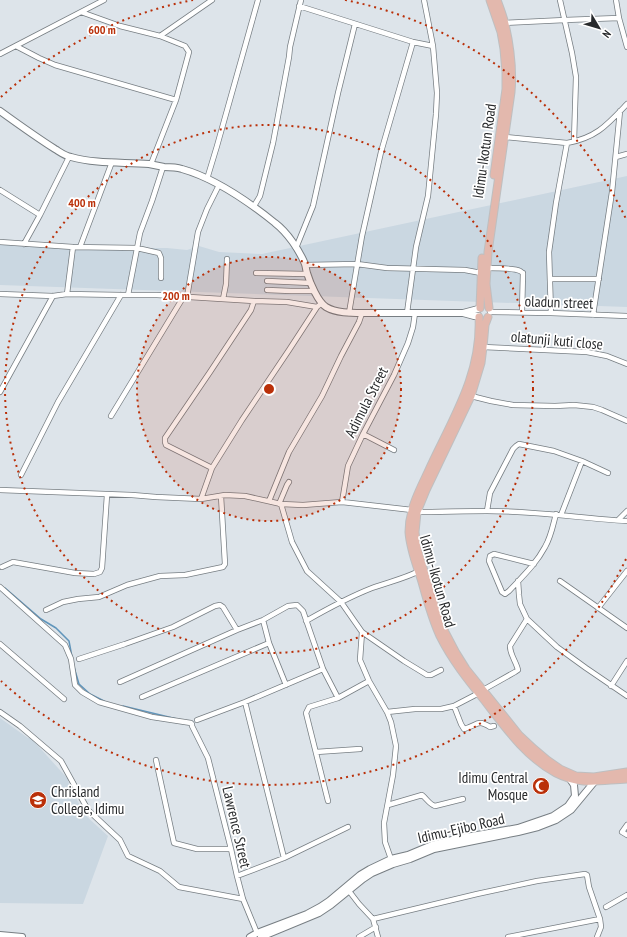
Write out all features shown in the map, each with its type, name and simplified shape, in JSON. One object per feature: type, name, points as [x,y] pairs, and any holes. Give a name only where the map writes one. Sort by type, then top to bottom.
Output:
[{"type":"main road","name":"Idimu-Ikotun Road","points":[[490,0],[501,32],[504,49],[506,80],[501,129],[485,237],[484,270],[479,312],[480,325],[476,361],[466,392],[436,455],[414,511],[409,533],[412,550],[440,635],[456,664],[534,750],[560,769],[576,776],[594,777],[627,772]]},
{"type":"main road","points":[[484,270],[488,252],[512,77],[505,23],[497,0]]},
{"type":"main road","points":[[0,111],[69,157],[86,160],[150,164],[179,168],[192,172],[219,185],[254,206],[277,225],[296,248],[305,265],[319,305],[349,313],[463,313],[479,312],[485,306],[489,312],[482,319],[479,312]]},
{"type":"main road","name":"Idimu-Ikotun Road","points":[[484,270],[489,312],[485,325],[479,371],[471,396],[426,490],[414,511],[417,548],[437,613],[456,653],[502,723],[530,754],[550,769],[570,779],[595,782],[627,778]]},
{"type":"main road","name":"Idimu-Ejibo Road","points":[[259,935],[320,907],[360,875],[391,859],[408,855],[432,845],[460,838],[518,828],[553,816],[568,806],[575,796],[574,785],[570,779]]},
{"type":"main road","name":"Idimu-Ejibo Road","points":[[250,937],[319,913],[331,906],[363,879],[382,868],[434,849],[518,832],[538,827],[556,820],[571,810],[595,782]]},
{"type":"main road","points":[[0,934],[22,937]]},
{"type":"street","points":[[0,54],[104,0]]},
{"type":"street","points":[[160,36],[212,0]]},
{"type":"street","points":[[207,179],[258,0]]},
{"type":"street","points":[[254,206],[260,196],[273,143],[290,47],[301,0]]},
{"type":"street","points":[[407,313],[418,235],[428,196],[436,127],[437,98],[433,46],[424,0]]},
{"type":"street","points":[[560,0],[576,77],[574,141]]},
{"type":"street","points":[[616,0],[627,47]]},
{"type":"street","points":[[299,6],[413,42],[433,46]]},
{"type":"street","points":[[81,12],[120,26],[160,36],[185,46],[189,52],[176,100],[150,164]]},
{"type":"street","points":[[505,23],[619,18]]},
{"type":"street","points":[[296,248],[313,206],[355,24]]},
{"type":"street","points":[[349,313],[362,236],[381,152],[413,42]]},
{"type":"street","points":[[16,46],[55,65],[176,100]]},
{"type":"street","points":[[504,137],[567,143],[596,134],[627,104]]},
{"type":"street","points":[[593,315],[612,192],[620,111]]},
{"type":"street","points":[[551,313],[549,252],[567,143]]},
{"type":"street","points":[[616,157],[627,154]]},
{"type":"street","points":[[24,244],[69,157]]},
{"type":"street","points":[[80,247],[112,162]]},
{"type":"street","points":[[128,294],[140,233],[163,166]]},
{"type":"street","points":[[112,416],[186,297],[198,232],[206,209],[219,185]]},
{"type":"street","points":[[0,190],[40,215]]},
{"type":"street","points":[[0,242],[73,247],[137,248],[159,253],[161,258],[161,278]]},
{"type":"street","points":[[67,294],[73,247]]},
{"type":"street","points":[[223,299],[226,284],[227,258]]},
{"type":"street","points":[[305,265],[357,264],[387,268],[414,269],[520,270],[523,273],[522,312]]},
{"type":"street","points":[[256,273],[307,274]]},
{"type":"street","points":[[550,279],[599,279]]},
{"type":"street","points":[[267,281],[311,283]]},
{"type":"street","points":[[267,290],[314,290]]},
{"type":"street","points":[[0,294],[53,296],[67,294],[128,294],[319,305],[242,420],[212,468],[201,499]]},
{"type":"street","points":[[21,475],[58,402],[121,295]]},
{"type":"street","points":[[0,392],[53,296]]},
{"type":"street","points":[[212,468],[166,445],[165,438],[226,347],[250,310],[254,301]]},
{"type":"street","name":"oladun street","points":[[489,312],[627,316]]},
{"type":"street","points":[[269,501],[289,452],[322,396],[359,322],[362,313]]},
{"type":"street","name":"Adimula Street","points":[[342,502],[348,466],[394,375],[408,343],[413,327],[415,313]]},
{"type":"street","name":"olatunji kuti close","points":[[483,347],[587,352],[607,356],[627,364]]},
{"type":"street","points":[[471,396],[491,402],[513,405],[588,406],[627,420]]},
{"type":"street","points":[[363,434],[394,450]]},
{"type":"street","points":[[487,511],[490,493],[513,449],[519,444],[554,451],[582,461],[608,473]]},
{"type":"street","points":[[534,564],[494,554],[490,556],[489,561],[502,592],[505,594],[534,564],[546,546],[582,461]]},
{"type":"street","points":[[289,482],[286,485],[280,504],[292,542],[308,570],[341,602],[362,632],[427,675],[431,675],[440,670]]},
{"type":"street","points":[[0,490],[201,499],[225,495],[245,496],[280,504],[303,505],[342,502],[414,511],[487,511],[627,521]]},
{"type":"street","points":[[2,567],[13,562],[75,573],[94,574],[100,572],[102,568],[107,495]]},
{"type":"street","points":[[46,610],[63,602],[99,597],[127,585],[160,576],[185,575],[223,567],[225,564],[221,496]]},
{"type":"street","points":[[618,520],[627,511]]},
{"type":"street","points":[[306,621],[341,602],[372,588],[419,571]]},
{"type":"street","points":[[598,608],[627,571]]},
{"type":"street","points":[[518,581],[520,604],[527,619],[557,647],[627,696]]},
{"type":"street","points":[[560,581],[627,628]]},
{"type":"street","name":"Lawrence Street","points":[[0,587],[65,645],[71,659],[75,685],[82,692],[99,702],[152,717],[192,724],[208,758],[232,849],[243,900],[259,935]]},
{"type":"street","points":[[79,659],[173,627],[220,605],[223,607],[237,630]]},
{"type":"street","points":[[120,682],[263,620],[288,606],[296,605],[303,611],[323,670],[338,698]]},
{"type":"street","points":[[387,712],[441,710],[454,706],[515,672],[518,670],[510,651],[510,646],[527,619]]},
{"type":"street","points":[[263,620],[269,643],[286,685]]},
{"type":"street","points":[[362,632],[360,660],[368,681],[387,712],[391,722],[396,746],[393,775],[384,823],[385,842],[391,859]]},
{"type":"street","points":[[142,698],[269,643]]},
{"type":"street","points":[[0,644],[64,699]]},
{"type":"street","points":[[611,686],[627,661]]},
{"type":"street","points":[[197,720],[323,670]]},
{"type":"street","points":[[328,801],[306,713],[307,710],[309,707],[338,698],[368,681]]},
{"type":"street","points":[[245,702],[284,858]]},
{"type":"street","points":[[454,706],[464,729],[479,722],[483,722],[490,727],[494,726]]},
{"type":"street","points":[[0,712],[20,726],[61,761],[88,810],[120,840],[128,856],[160,871],[179,887],[243,900]]},
{"type":"street","points":[[316,752],[360,749]]},
{"type":"street","points":[[156,760],[174,843],[176,845],[197,849],[232,849]]},
{"type":"street","points":[[388,806],[422,795],[431,805],[435,806],[463,800]]},
{"type":"street","points":[[627,825],[622,832],[627,835]]},
{"type":"street","points":[[237,876],[284,858],[348,827]]},
{"type":"street","points":[[373,919],[537,881],[585,874],[587,875],[589,887],[600,919],[601,927],[597,937]]},
{"type":"street","points":[[349,891],[358,904],[373,919],[378,937]]},
{"type":"street","points":[[606,907],[627,895]]},
{"type":"street","points":[[508,937],[600,919]]},
{"type":"street","points":[[359,937],[376,927]]},
{"type":"shaded area","points":[[627,176],[627,307],[0,285],[0,244],[167,248],[187,250],[199,246],[219,252],[262,254]]},
{"type":"shaded area","name":"Chrisland College, Idimu","points":[[0,718],[28,738],[30,737],[68,779],[69,785],[85,815],[108,836],[83,904],[0,903]]},
{"type":"waterway","points":[[5,588],[41,619],[56,628],[69,641],[72,657]]},
{"type":"waterway","points":[[74,667],[79,684],[90,694],[104,701]]},
{"type":"waterway","points":[[123,706],[177,719]]},
{"type":"place","name":"Idimu Central Mosque","points":[[541,786]]},
{"type":"place","name":"Chrisland College, Idimu","points":[[38,800]]}]
